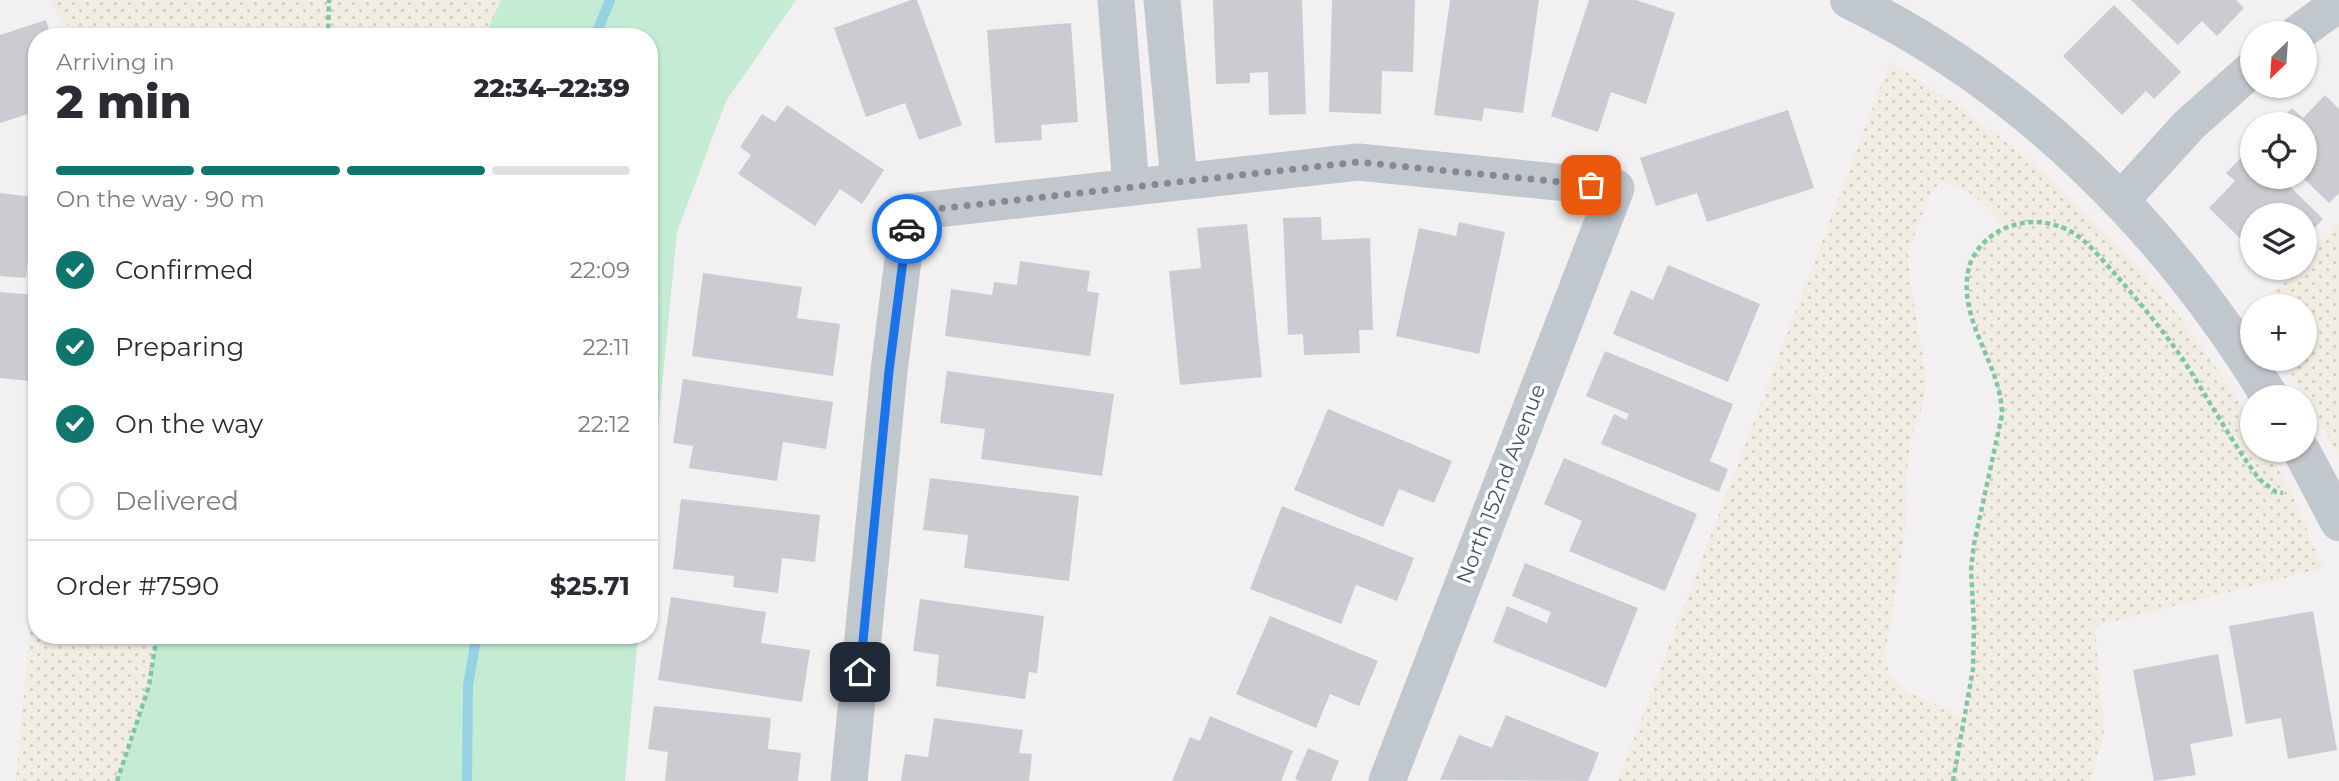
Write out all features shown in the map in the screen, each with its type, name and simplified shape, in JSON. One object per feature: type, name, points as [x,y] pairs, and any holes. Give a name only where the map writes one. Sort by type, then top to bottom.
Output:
[{"type":"street","points":[[1116,0],[1132,187]]},
{"type":"street","points":[[849,781],[889,371],[909,212],[1180,181],[1162,0]]},
{"type":"street","points":[[1849,0],[1922,40],[1981,81],[2043,128],[2121,200],[2179,265],[2241,349],[2263,385]]},
{"type":"street","points":[[2315,21],[2339,4]]},
{"type":"street","points":[[2121,200],[2189,125],[2240,80]]},
{"type":"street","name":"North 152nd Avenue","points":[[1180,181],[1358,162],[1616,188],[1387,781]]},
{"type":"street","points":[[2307,462],[2339,523]]},
{"type":"path","points":[[328,28],[330,0]]},
{"type":"path","points":[[1953,781],[1973,669],[1971,569],[1974,544],[2002,415],[1998,384],[1974,325],[1967,284],[1976,251],[2000,230],[2031,222],[2045,223],[2073,232],[2107,265],[2160,327],[2259,479],[2276,492],[2321,488]]},
{"type":"path","points":[[117,781],[149,686],[156,644]]},
{"type":"green space","points":[[49,0],[796,0],[726,101],[677,232],[658,427],[658,28],[69,28]]},
{"type":"green space","points":[[29,644],[637,644],[625,781],[16,781]]},
{"type":"sand","points":[[49,0],[501,0],[488,28],[69,28]]},
{"type":"sand","points":[[1890,62],[1982,123],[2025,158],[2067,194],[2144,274],[2179,316],[2240,401],[2240,462],[2275,462],[2291,492],[2323,568],[2095,626],[2104,734],[2091,781],[1618,781]],"holes":[[[1939,183],[1959,187],[1977,198],[2007,227],[1982,244],[1970,264],[1967,288],[1972,313],[1998,392],[2002,415],[1974,544],[1971,569],[1973,669],[1965,719],[1902,688],[1889,673],[1885,654],[1904,540],[1907,512],[1905,489],[1910,443],[1922,406],[1926,377],[1908,251],[1931,193]]]},
{"type":"sand","points":[[2339,224],[2339,456],[2317,418],[2317,385],[2298,385],[2290,371],[2317,371],[2317,294],[2270,294],[2284,280],[2317,280],[2317,247]]},
{"type":"sand","points":[[29,644],[156,644],[149,686],[117,781],[16,781]]},
{"type":"building","points":[[917,0],[962,125],[919,140],[905,103],[866,117],[834,28]]},
{"type":"building","points":[[1213,0],[1302,0],[1306,114],[1269,115],[1268,72],[1250,73],[1250,83],[1216,84]]},
{"type":"building","points":[[1332,0],[1415,0],[1413,72],[1382,71],[1381,114],[1329,112]]},
{"type":"building","points":[[1450,0],[1539,0],[1523,113],[1484,108],[1482,121],[1434,115]]},
{"type":"building","points":[[1589,0],[1636,0],[1675,13],[1646,104],[1611,92],[1598,132],[1551,116]]},
{"type":"building","points":[[2131,0],[2236,0],[2244,8],[2217,36],[2202,21],[2178,45]]},
{"type":"building","points":[[2114,5],[2181,72],[2154,99],[2146,91],[2122,115],[2063,56]]},
{"type":"building","points":[[46,20],[48,28],[28,28],[28,114],[0,123],[0,35]]},
{"type":"building","points":[[1071,23],[1078,122],[1041,125],[1042,140],[995,143],[987,30]]},
{"type":"building","points":[[2325,95],[2339,109],[2339,193],[2329,203],[2314,189],[2317,189],[2317,112],[2309,112]]},
{"type":"building","points":[[787,105],[884,170],[862,204],[840,189],[815,226],[738,174],[751,155],[740,147],[762,114],[775,122]]},
{"type":"building","points":[[1788,110],[1814,188],[1707,222],[1697,193],[1656,206],[1640,158]]},
{"type":"building","points":[[2240,159],[2240,189],[2292,189],[2307,203],[2240,203],[2240,238],[2209,208],[2235,181],[2226,173]]},
{"type":"building","points":[[0,193],[28,196],[26,278],[0,276]]},
{"type":"building","points":[[2317,213],[2323,219],[2317,225]]},
{"type":"building","points":[[1321,217],[1322,240],[1370,238],[1373,330],[1359,330],[1360,353],[1304,355],[1303,334],[1288,335],[1283,218]]},
{"type":"building","points":[[1459,222],[1505,232],[1479,354],[1396,336],[1419,228],[1456,236]]},
{"type":"building","points":[[1247,224],[1262,377],[1180,385],[1169,271],[1201,268],[1197,228]]},
{"type":"building","points":[[1020,261],[1090,271],[1087,291],[1099,293],[1090,356],[945,336],[951,289],[992,295],[994,282],[1017,285]]},
{"type":"building","points":[[1668,265],[1760,304],[1728,382],[1613,334],[1631,290],[1653,300]]},
{"type":"building","points":[[703,273],[802,287],[797,318],[840,324],[833,376],[692,356]]},
{"type":"building","points":[[0,292],[28,294],[28,381],[0,378]]},
{"type":"building","points":[[1605,351],[1733,404],[1710,461],[1728,469],[1719,492],[1601,444],[1614,414],[1626,420],[1629,414],[1586,396]]},
{"type":"building","points":[[947,371],[1114,394],[1102,476],[981,459],[985,429],[940,423]]},
{"type":"building","points":[[683,379],[833,402],[826,449],[783,442],[777,481],[689,468],[693,446],[673,443]]},
{"type":"building","points":[[1328,409],[1452,461],[1434,503],[1399,489],[1383,527],[1294,490]]},
{"type":"building","points":[[1564,458],[1697,514],[1665,591],[1569,551],[1582,521],[1544,504]]},
{"type":"building","points":[[930,478],[1079,496],[1069,581],[964,568],[968,535],[923,530]]},
{"type":"building","points":[[681,499],[820,515],[815,562],[782,558],[778,593],[733,587],[734,576],[673,569]]},
{"type":"building","points":[[1282,506],[1414,558],[1397,601],[1356,585],[1341,624],[1250,589]]},
{"type":"building","points":[[1525,563],[1638,608],[1606,688],[1493,642],[1507,606],[1547,623],[1551,612],[1512,596]]},
{"type":"building","points":[[671,597],[766,612],[761,643],[810,650],[802,702],[658,680]]},
{"type":"building","points":[[920,599],[1044,616],[1037,673],[1029,672],[1025,699],[936,686],[939,655],[913,651]]},
{"type":"building","points":[[2313,611],[2337,750],[2288,759],[2281,718],[2246,724],[2229,626]]},
{"type":"building","points":[[1270,616],[1378,661],[1359,706],[1330,694],[1316,728],[1236,694]]},
{"type":"building","points":[[2218,654],[2233,736],[2190,744],[2196,775],[2154,781],[2133,670]]},
{"type":"building","points":[[654,706],[771,718],[768,749],[801,753],[798,781],[665,781],[668,752],[648,749]]},
{"type":"building","points":[[1506,715],[1599,753],[1588,781],[1440,780],[1459,735],[1492,748]]},
{"type":"building","points":[[1210,716],[1293,751],[1281,781],[1172,781],[1190,737],[1200,741]]},
{"type":"building","points":[[934,718],[1023,730],[1019,753],[1032,754],[1029,781],[901,781],[905,754],[928,757]]},
{"type":"building","points":[[1308,748],[1339,761],[1331,781],[1295,779]]},
{"type":"waterway","points":[[599,28],[610,0]]},
{"type":"waterway","points":[[467,781],[468,685],[475,644]]},
{"type":"way so far","points":[[907,229],[909,212],[1358,162],[1591,185]]},
{"type":"route","points":[[860,672],[889,371],[907,229]]}]
